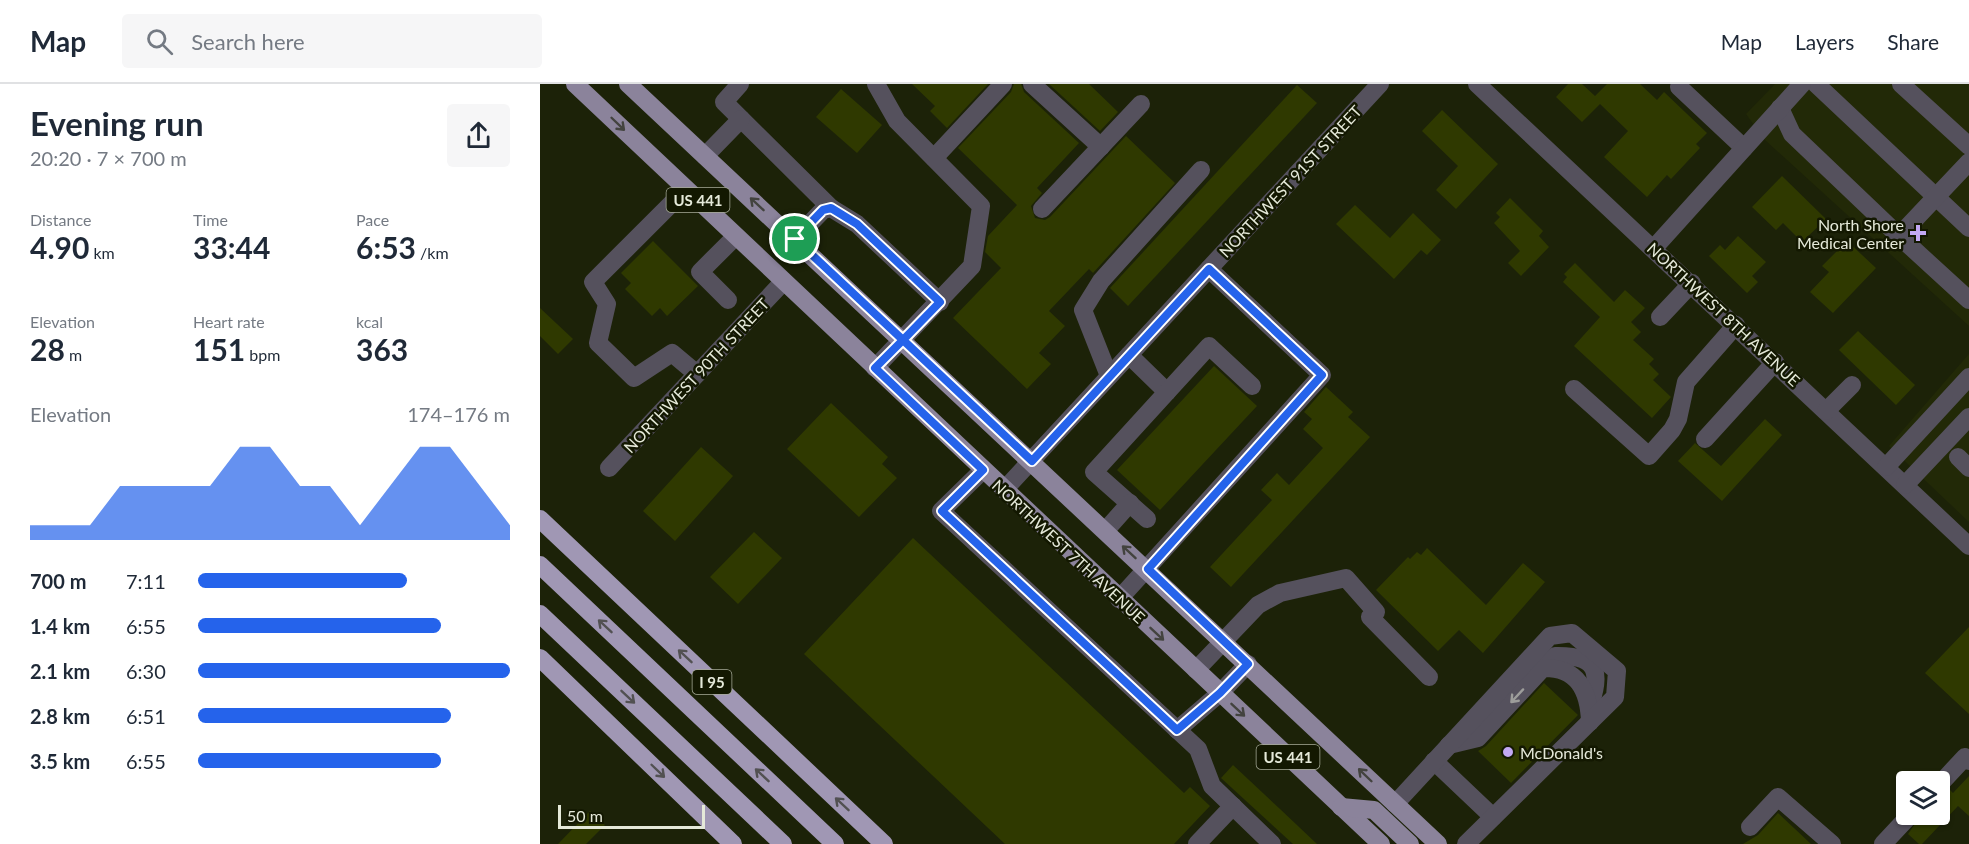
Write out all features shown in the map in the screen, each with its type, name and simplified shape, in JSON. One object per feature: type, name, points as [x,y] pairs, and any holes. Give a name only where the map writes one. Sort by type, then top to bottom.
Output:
[{"type":"highway","name":"I 95","points":[[540,519],[878,838]]},
{"type":"highway","points":[[540,565],[835,844]]},
{"type":"highway","points":[[540,614],[783,844]]},
{"type":"highway","points":[[540,658],[733,844]]},
{"type":"highway","points":[[878,838],[897,844]]},
{"type":"main road","name":"NORTHWEST 7TH AVENUE","points":[[575,84],[1381,844]]},
{"type":"main road","name":"US 441","points":[[628,84],[1148,569],[1438,844]]},
{"type":"main road","points":[[1341,807],[1374,810],[1410,844]]},
{"type":"street","points":[[740,84],[724,102],[831,208],[857,224],[940,302]]},
{"type":"street","points":[[875,368],[972,266],[981,206],[897,121],[876,84]]},
{"type":"street","points":[[934,158],[1003,84]]},
{"type":"street","points":[[1032,84],[1101,147]]},
{"type":"street","name":"NORTHWEST 91ST STREET","points":[[1004,490],[1380,84]]},
{"type":"street","name":"NORTHWEST 8TH AVENUE","points":[[1477,84],[1692,283],[1969,546]]},
{"type":"street","points":[[1654,248],[1802,84]]},
{"type":"street","points":[[1816,84],[1969,228]]},
{"type":"street","points":[[1901,84],[1969,146]]},
{"type":"street","points":[[1679,87],[1744,148]]},
{"type":"street","points":[[1042,209],[1141,104]]},
{"type":"street","points":[[1780,108],[1792,134],[1969,300]]},
{"type":"street","points":[[705,156],[741,119]]},
{"type":"street","points":[[1899,236],[1969,162]]},
{"type":"street","points":[[1109,376],[1083,310],[1101,281],[1202,170]]},
{"type":"street","points":[[686,189],[593,282],[607,304],[598,343],[634,378],[672,353],[697,374]]},
{"type":"street","points":[[795,239],[823,210],[831,208]]},
{"type":"street","points":[[728,300],[700,272],[735,236]]},
{"type":"street","points":[[1119,599],[1322,375],[1209,269]]},
{"type":"street","name":"NORTHWEST 90TH STREET","points":[[609,468],[783,282]]},
{"type":"street","points":[[1661,317],[1692,283]]},
{"type":"street","points":[[1574,389],[1649,456],[1672,430],[1678,419],[1686,382],[1736,325]]},
{"type":"street","points":[[1147,519],[1094,472],[1209,346],[1252,386]]},
{"type":"street","points":[[1129,355],[1167,392]]},
{"type":"street","points":[[1705,439],[1775,362]]},
{"type":"street","points":[[1886,467],[1969,377]]},
{"type":"street","points":[[1826,411],[1852,385]]},
{"type":"street","points":[[1905,485],[1969,417]]},
{"type":"street","points":[[983,470],[942,511],[1198,748],[1212,786],[1272,844]]},
{"type":"street","points":[[1106,530],[1130,503]]},
{"type":"street","points":[[1196,670],[1258,605],[1280,593],[1346,578],[1376,612],[1370,617],[1429,677]]},
{"type":"street","points":[[1395,804],[1550,636],[1572,633],[1617,671],[1615,697],[1590,715],[1466,844]]},
{"type":"street","points":[[1177,730],[1220,693],[1248,664]]},
{"type":"street","points":[[1449,745],[1478,738],[1543,668],[1559,668],[1572,676],[1587,693],[1590,715]]},
{"type":"street","points":[[1950,773],[1965,757],[1969,761]]},
{"type":"street","points":[[1434,761],[1493,817]]},
{"type":"street","points":[[1750,827],[1778,797],[1832,844]]},
{"type":"street","points":[[1197,844],[1233,806]]},
{"type":"street","points":[[1883,844],[1901,825]]},
{"type":"shaded area","name":"North Shore Medical Center","points":[[1775,84],[1969,84],[1969,326],[1765,140],[1746,114]]},
{"type":"shaded area","points":[[1969,354],[1969,522],[1889,446]]},
{"type":"building","points":[[912,84],[988,84],[947,128],[930,111],[935,106]]},
{"type":"building","points":[[1014,84],[1021,84],[1024,92],[1079,143],[1037,188],[1042,193],[1031,206],[1035,218],[1045,220],[1050,217],[1126,136],[1175,183],[1093,273],[1089,269],[1049,311],[1065,326],[1039,353],[1051,364],[1027,389],[953,318],[1001,268],[985,252],[988,236],[1017,205],[958,148],[1011,92]]},
{"type":"building","points":[[1049,84],[1089,84],[1118,112],[1100,131]]},
{"type":"building","points":[[1568,84],[1582,84],[1595,96],[1607,84],[1640,84],[1657,100],[1664,92],[1707,133],[1696,144],[1700,148],[1671,179],[1667,175],[1647,197],[1604,157],[1628,131],[1600,104],[1582,122],[1556,97]]},
{"type":"building","points":[[1297,85],[1317,103],[1128,306],[1110,288]]},
{"type":"building","points":[[841,89],[882,125],[857,153],[816,117]]},
{"type":"building","points":[[1442,110],[1498,164],[1456,209],[1436,190],[1458,166],[1422,131]]},
{"type":"building","points":[[1782,176],[1826,219],[1802,242],[1783,223],[1776,230],[1752,207]]},
{"type":"building","points":[[1510,198],[1543,231],[1539,236],[1549,247],[1521,276],[1508,263],[1520,251],[1494,223],[1500,217],[1496,213]]},
{"type":"building","points":[[1355,205],[1390,238],[1413,213],[1441,240],[1427,255],[1421,250],[1394,279],[1336,224]]},
{"type":"building","points":[[1738,236],[1766,262],[1752,276],[1758,282],[1747,293],[1709,256],[1720,245],[1725,250]]},
{"type":"building","points":[[653,241],[698,286],[667,316],[660,308],[652,316],[625,289],[631,283],[621,273]]},
{"type":"building","points":[[1847,241],[1876,268],[1833,313],[1810,292],[1829,272],[1822,266]]},
{"type":"building","points":[[1575,263],[1614,302],[1625,290],[1645,308],[1631,322],[1641,332],[1633,340],[1654,359],[1649,364],[1659,374],[1653,380],[1671,397],[1652,418],[1574,346],[1600,317],[1563,282],[1567,277],[1564,274]]},
{"type":"building","points":[[540,308],[573,339],[558,354],[540,336]]},
{"type":"building","points":[[1858,331],[1915,385],[1896,405],[1839,350]]},
{"type":"building","points":[[1214,366],[1257,406],[1160,510],[1117,470]]},
{"type":"building","points":[[1326,387],[1353,412],[1348,417],[1370,437],[1231,587],[1210,567],[1272,500],[1261,490],[1277,473],[1289,485],[1323,448],[1303,429],[1312,419],[1304,412]]},
{"type":"building","points":[[831,403],[888,457],[882,464],[897,478],[859,517],[787,449]]},
{"type":"building","points":[[1765,419],[1782,435],[1722,501],[1678,461],[1695,443],[1721,466]]},
{"type":"building","points":[[701,447],[733,476],[675,541],[643,511]]},
{"type":"building","points":[[754,532],[782,558],[738,604],[710,577]]},
{"type":"building","points":[[913,538],[1184,793],[1190,787],[1210,806],[1174,844],[1005,844],[804,654]]},
{"type":"building","points":[[1427,548],[1486,605],[1523,563],[1545,582],[1483,653],[1459,630],[1438,651],[1376,590],[1408,557],[1410,559],[1417,552],[1421,555]]},
{"type":"building","points":[[1969,627],[1969,714],[1925,673]]},
{"type":"building","points":[[1544,683],[1578,715],[1511,783],[1478,751],[1486,746]]},
{"type":"building","points":[[1233,765],[1317,844],[1293,844],[1221,778]]},
{"type":"building","points":[[1969,776],[1969,816],[1958,806],[1950,814],[1950,790],[1953,793]]},
{"type":"building","points":[[590,811],[605,825],[586,844],[558,844]]},
{"type":"building","points":[[1778,813],[1811,844],[1743,844],[1758,835]]},
{"type":"building","points":[[1914,825],[1940,825],[1922,844],[1908,834]]},
{"type":"place","name":"North Shore Medical Center","points":[[1918,233]]},
{"type":"place","name":"McDonald's","points":[[1508,752]]},
{"type":"route","points":[[795,239],[823,210],[831,208],[857,224],[940,302],[903,340],[1032,461],[1209,269],[1322,375],[1148,569],[1248,664],[1220,693],[1177,730],[942,511],[983,470],[875,368],[903,340],[795,239]]}]
